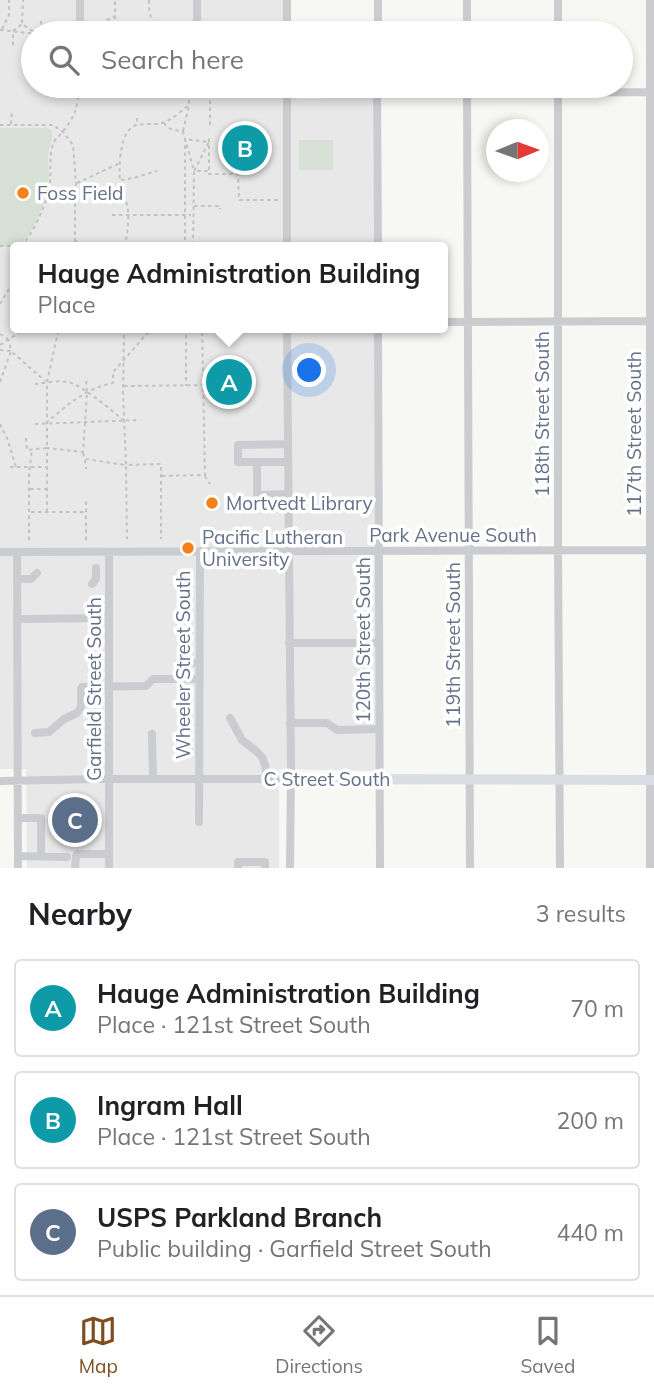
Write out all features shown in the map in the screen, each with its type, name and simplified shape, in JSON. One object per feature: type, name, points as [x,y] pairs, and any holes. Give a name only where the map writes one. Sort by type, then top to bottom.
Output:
[{"type":"main road","name":"C Street South","points":[[290,779],[652,780]]},
{"type":"street","points":[[80,0],[80,21]]},
{"type":"street","points":[[197,0],[197,21]]},
{"type":"street","points":[[287,0],[287,21]]},
{"type":"street","points":[[378,0],[378,21]]},
{"type":"street","points":[[467,0],[467,21]]},
{"type":"street","points":[[558,0],[558,21]]},
{"type":"street","name":"117th Street South","points":[[650,0],[650,868]]},
{"type":"street","points":[[633,91],[652,92]]},
{"type":"street","points":[[287,98],[287,242]]},
{"type":"street","points":[[377,98],[378,242]]},
{"type":"street","name":"119th Street South","points":[[467,98],[470,868]]},
{"type":"street","name":"118th Street South","points":[[558,98],[560,868]]},
{"type":"street","points":[[448,322],[652,321]]},
{"type":"street","points":[[287,333],[284,444],[291,489],[290,868]]},
{"type":"street","name":"120th Street South","points":[[378,333],[380,868]]},
{"type":"street","points":[[284,444],[238,445],[238,462],[288,465]]},
{"type":"street","points":[[257,462],[257,495],[291,489]]},
{"type":"street","name":"Park Avenue South","points":[[0,552],[652,550]]},
{"type":"street","name":"Wheeler Street South","points":[[199,822],[200,551]]},
{"type":"street","points":[[17,552],[13,569],[18,601],[19,868]]},
{"type":"street","name":"Garfield Street South","points":[[109,552],[109,868]]},
{"type":"street","points":[[92,584],[96,579],[96,568]]},
{"type":"street","points":[[15,582],[31,579],[37,573]]},
{"type":"street","points":[[15,582],[28,585]]},
{"type":"street","points":[[18,601],[28,601]]},
{"type":"street","points":[[18,619],[109,618]]},
{"type":"street","points":[[289,643],[379,643]]},
{"type":"street","points":[[178,663],[199,663]]},
{"type":"street","points":[[35,733],[49,732],[64,719],[77,713],[81,707],[82,687],[146,686],[153,679],[199,679]]},
{"type":"street","points":[[230,718],[242,740],[262,757],[267,779]]},
{"type":"street","points":[[290,723],[327,723],[337,730],[379,729]]},
{"type":"street","points":[[152,734],[153,779]]},
{"type":"street","name":"C Street South","points":[[0,782],[290,779]]},
{"type":"street","points":[[18,818],[41,818],[41,855]]},
{"type":"street","points":[[18,856],[109,854]]},
{"type":"street","points":[[71,856],[75,868]]},
{"type":"street","points":[[238,868],[238,862],[265,862],[265,868]]},
{"type":"path","points":[[9,0],[9,15],[1,30],[21,32]]},
{"type":"path","points":[[22,21],[23,0]]},
{"type":"path","points":[[115,21],[116,0]]},
{"type":"path","points":[[149,0],[152,21]]},
{"type":"path","points":[[104,21],[115,16]]},
{"type":"path","points":[[13,31],[21,25]]},
{"type":"path","points":[[13,31],[13,45]]},
{"type":"path","points":[[26,241],[39,218],[50,185],[54,141],[75,114],[79,98]]},
{"type":"path","points":[[189,98],[183,132],[194,171],[193,242]]},
{"type":"path","points":[[210,98],[210,125]]},
{"type":"path","points":[[126,242],[129,228],[127,205],[121,188],[120,163],[129,129],[137,125],[164,122],[189,105]]},
{"type":"path","points":[[11,125],[12,110]]},
{"type":"path","points":[[137,118],[137,125]]},
{"type":"path","points":[[164,122],[168,128],[183,132]]},
{"type":"path","points":[[0,125],[53,125],[63,132],[73,145],[76,184],[75,241]]},
{"type":"path","points":[[209,137],[209,174],[238,174],[239,200],[279,200]]},
{"type":"path","points":[[185,139],[209,142]]},
{"type":"path","points":[[185,139],[185,242]]},
{"type":"path","points":[[194,171],[209,142]]},
{"type":"path","points":[[76,184],[120,163]]},
{"type":"path","points":[[120,180],[156,171]]},
{"type":"path","points":[[194,171],[209,171]]},
{"type":"path","points":[[193,206],[220,206],[220,209]]},
{"type":"path","points":[[111,215],[193,215]]},
{"type":"path","points":[[0,304],[10,286]]},
{"type":"path","points":[[0,345],[19,333]]},
{"type":"path","points":[[47,512],[47,382],[58,333]]},
{"type":"path","points":[[124,333],[127,539]]},
{"type":"path","points":[[46,423],[70,402],[100,385],[113,383],[113,372],[148,333]]},
{"type":"path","points":[[186,333],[186,386]]},
{"type":"path","points":[[202,333],[205,475],[210,484]]},
{"type":"path","points":[[0,334],[9,340]]},
{"type":"path","points":[[0,382],[10,351],[9,340]]},
{"type":"path","points":[[0,350],[10,351],[47,382]]},
{"type":"path","points":[[86,377],[83,452],[86,469]]},
{"type":"path","points":[[35,384],[71,382],[124,420]]},
{"type":"path","points":[[123,386],[216,385]]},
{"type":"path","points":[[35,424],[139,420]]},
{"type":"path","points":[[0,424],[16,467]]},
{"type":"path","points":[[26,438],[27,450],[83,452]]},
{"type":"path","points":[[29,540],[32,450]]},
{"type":"path","points":[[85,459],[126,464],[161,464],[161,539]]},
{"type":"path","points":[[10,467],[47,467]]},
{"type":"path","points":[[161,476],[205,475]]},
{"type":"path","points":[[29,489],[47,489]]},
{"type":"path","points":[[86,501],[86,540]]},
{"type":"path","points":[[29,512],[86,512]]},
{"type":"shaded area","name":"Pacific Lutheran University","points":[[0,0],[287,0],[287,21],[21,21],[21,98],[373,98],[374,242],[10,242],[10,333],[374,333],[376,771],[279,769],[279,868],[27,868],[26,769],[0,769]]},
{"type":"shaded area","name":"Foss Field","points":[[0,128],[51,130],[49,182],[38,218],[23,242],[10,242],[10,245],[0,246]]},
{"type":"shaded area","points":[[299,140],[333,140],[333,170],[299,170]]},
{"type":"place","name":"Ingram Hall","points":[[245,148]]},
{"type":"place","name":"Foss Field","points":[[23,193]]},
{"type":"place","name":"Hauge Administration Building","points":[[229,382]]},
{"type":"place","name":"Mortvedt Library","points":[[212,503]]},
{"type":"place","name":"Pacific Lutheran University","points":[[188,548]]},
{"type":"place","name":"USPS Parkland Branch","points":[[75,820]]}]
